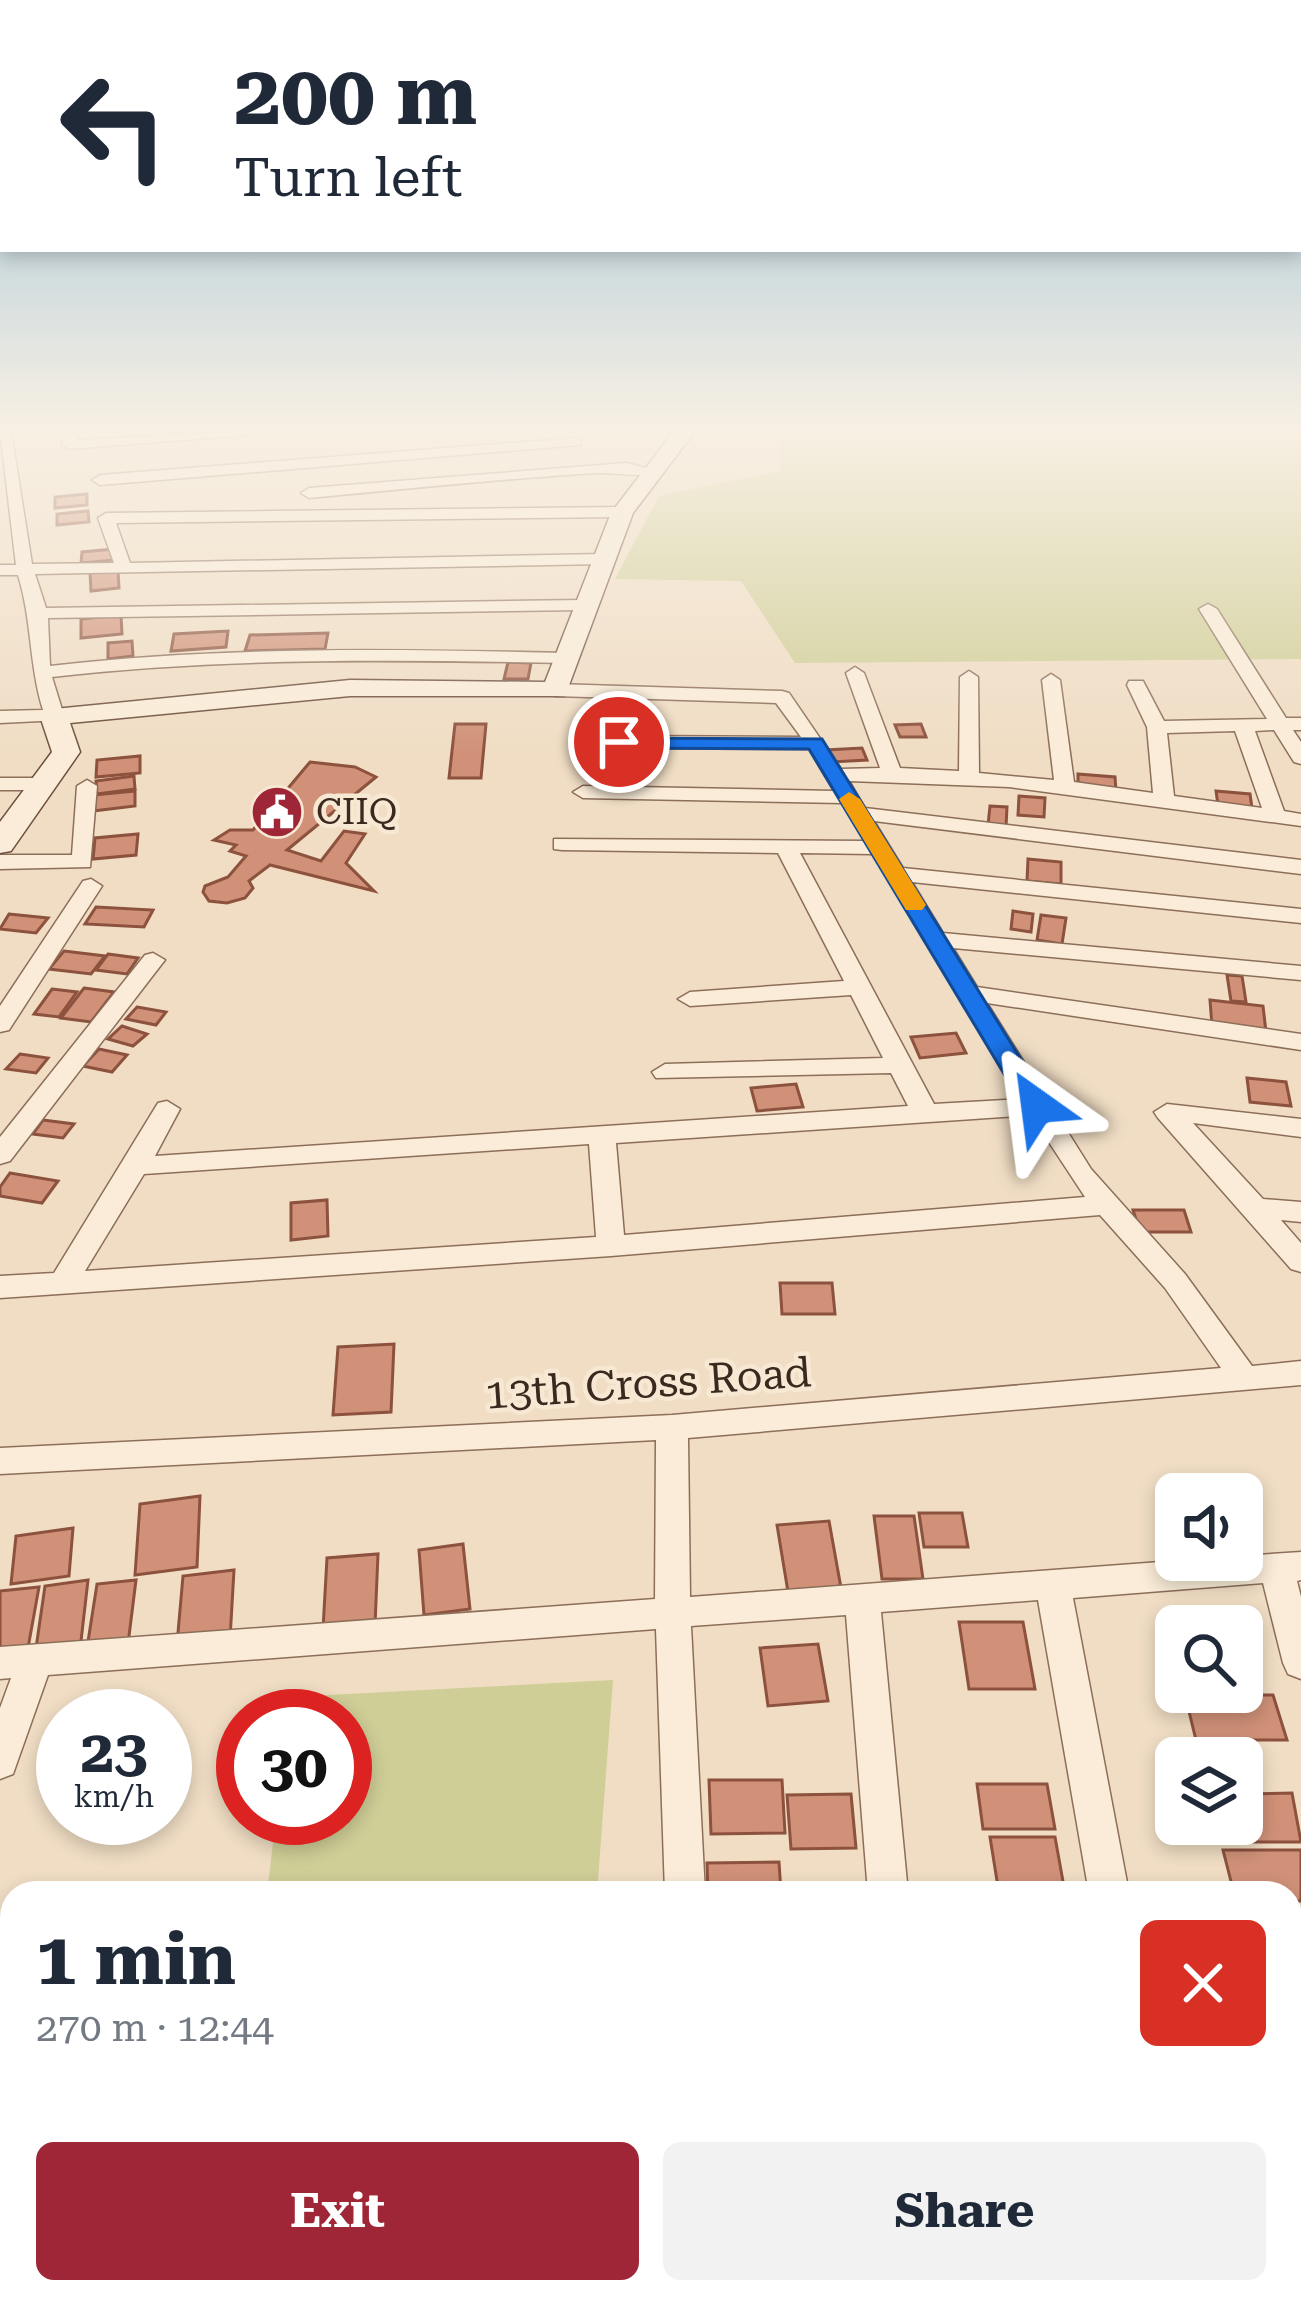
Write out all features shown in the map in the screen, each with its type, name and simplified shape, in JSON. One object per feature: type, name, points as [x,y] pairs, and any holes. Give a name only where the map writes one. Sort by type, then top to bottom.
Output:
[{"type":"street","points":[[0,844],[66,752],[40,673],[39,613],[21,538]]},
{"type":"street","points":[[113,538],[124,568]]},
{"type":"street","points":[[556,689],[580,629],[583,605],[612,538]]},
{"type":"street","points":[[0,570],[604,560]]},
{"type":"street","points":[[39,613],[583,605]]},
{"type":"street","points":[[1208,609],[1291,724],[1301,758]]},
{"type":"street","points":[[40,673],[141,659],[290,655],[568,658]]},
{"type":"street","points":[[855,673],[891,772]]},
{"type":"street","points":[[969,677],[969,778]]},
{"type":"street","points":[[1051,680],[1065,790]]},
{"type":"street","points":[[1136,685],[1156,727],[1164,804]]},
{"type":"street","points":[[0,717],[350,688],[782,697],[1103,1205],[1175,1281],[1245,1379]]},
{"type":"street","points":[[1156,727],[1291,724]]},
{"type":"street","points":[[1243,725],[1275,817]]},
{"type":"street","points":[[619,742],[815,743]]},
{"type":"street","points":[[834,775],[891,772],[969,778],[1301,820]]},
{"type":"street","points":[[0,784],[43,784]]},
{"type":"street","points":[[0,862],[82,862],[87,786]]},
{"type":"street","points":[[583,792],[853,805],[1301,867]]},
{"type":"street","points":[[562,844],[880,848]]},
{"type":"street","points":[[786,848],[925,1113]]},
{"type":"street","points":[[895,874],[1301,916]]},
{"type":"street","points":[[0,1025],[91,886]]},
{"type":"street","points":[[936,939],[1301,973]]},
{"type":"street","points":[[0,1155],[153,960]]},
{"type":"street","points":[[690,999],[859,987]]},
{"type":"street","points":[[968,993],[1301,1042]]},
{"type":"street","points":[[664,1072],[899,1065]]},
{"type":"street","points":[[136,1166],[1037,1106]]},
{"type":"street","points":[[64,1281],[166,1109]]},
{"type":"street","points":[[1301,1128],[1167,1112],[1301,1262]]},
{"type":"street","points":[[602,1136],[611,1246]]},
{"type":"street","points":[[0,1287],[611,1246],[1103,1205]]},
{"type":"street","points":[[1255,1208],[1301,1212]]},
{"type":"street","name":"13th Cross Road","points":[[0,1461],[673,1426],[1301,1373]]},
{"type":"street","points":[[673,1426],[673,1613],[684,1881]]},
{"type":"street","points":[[0,1762],[17,1661],[1289,1567],[1301,1663]]},
{"type":"street","points":[[1053,1584],[1107,1881]]},
{"type":"street","points":[[862,1598],[887,1881]]},
{"type":"shaded area","points":[[636,538],[1301,538],[1301,659],[795,663],[741,581],[615,579]]},
{"type":"shaded area","points":[[613,1680],[598,1881],[268,1881],[273,1845],[372,1845],[372,1693]]},
{"type":"building","points":[[115,549],[115,560],[81,563],[82,552]]},
{"type":"building","points":[[118,570],[119,588],[91,591],[90,573]]},
{"type":"building","points":[[121,615],[122,634],[81,638],[81,619]]},
{"type":"building","points":[[228,631],[226,647],[171,651],[174,634]]},
{"type":"building","points":[[328,633],[325,649],[245,651],[250,635]]},
{"type":"building","points":[[132,641],[133,656],[108,659],[108,643]]},
{"type":"building","points":[[508,662],[531,663],[528,679],[504,679]]},
{"type":"building","points":[[455,724],[486,724],[481,778],[449,778]]},
{"type":"building","points":[[921,724],[926,737],[900,737],[895,725]]},
{"type":"building","points":[[862,748],[867,760],[831,762],[826,750]]},
{"type":"building","points":[[140,756],[140,773],[96,777],[97,760]]},
{"type":"building","points":[[310,762],[355,767],[376,777],[287,850],[321,861],[344,831],[365,834],[346,863],[374,891],[270,865],[249,881],[253,888],[245,898],[209,901],[205,886],[228,877],[246,856],[230,851],[236,845],[214,840],[230,830],[253,830]]},
{"type":"building","points":[[1078,774],[1115,777],[1116,791],[1078,787]]},
{"type":"building","points":[[134,776],[135,789],[97,794],[96,781]]},
{"type":"building","points":[[135,791],[135,806],[93,811],[94,795]]},
{"type":"building","points":[[1216,791],[1250,794],[1252,808],[1218,805]]},
{"type":"building","points":[[1019,796],[1045,798],[1044,817],[1018,815]]},
{"type":"building","points":[[990,806],[1007,807],[1006,827],[988,825]]},
{"type":"building","points":[[138,834],[136,855],[93,859],[95,838]]},
{"type":"building","points":[[1028,859],[1061,862],[1061,884],[1027,881]]},
{"type":"building","points":[[96,907],[153,910],[144,927],[85,924]]},
{"type":"building","points":[[1013,911],[1033,914],[1031,932],[1011,929]]},
{"type":"building","points":[[9,914],[48,918],[36,933],[0,929]]},
{"type":"building","points":[[1041,915],[1066,918],[1062,944],[1037,940]]},
{"type":"building","points":[[64,951],[105,956],[91,974],[49,969]]},
{"type":"building","points":[[108,954],[138,958],[127,974],[96,970]]},
{"type":"building","points":[[1227,975],[1242,976],[1246,1002],[1231,1001]]},
{"type":"building","points":[[84,988],[114,992],[91,1022],[61,1018]]},
{"type":"building","points":[[52,989],[77,992],[59,1017],[34,1014]]},
{"type":"building","points":[[1210,1000],[1263,1006],[1266,1032],[1212,1026]]},
{"type":"building","points":[[137,1007],[166,1012],[156,1025],[126,1019]]},
{"type":"building","points":[[122,1026],[147,1034],[133,1046],[108,1039]]},
{"type":"building","points":[[956,1033],[966,1053],[920,1058],[911,1037]]},
{"type":"building","points":[[99,1049],[127,1055],[112,1072],[83,1066]]},
{"type":"building","points":[[20,1054],[48,1058],[36,1073],[6,1069]]},
{"type":"building","points":[[1247,1078],[1286,1082],[1291,1106],[1250,1102]]},
{"type":"building","points":[[796,1084],[803,1107],[757,1111],[751,1088]]},
{"type":"building","points":[[43,1120],[74,1124],[63,1138],[33,1134]]},
{"type":"building","points":[[10,1173],[58,1181],[42,1203],[0,1196]]},
{"type":"building","points":[[327,1200],[328,1236],[291,1240],[291,1203]]},
{"type":"building","points":[[1133,1210],[1184,1210],[1191,1232],[1140,1232]]},
{"type":"building","points":[[780,1283],[832,1283],[835,1314],[782,1314]]},
{"type":"building","points":[[394,1344],[391,1412],[333,1415],[338,1347]]},
{"type":"building","points":[[200,1496],[197,1567],[135,1575],[140,1504]]},
{"type":"building","points":[[919,1513],[962,1513],[968,1547],[924,1547]]},
{"type":"building","points":[[874,1516],[914,1516],[923,1579],[882,1579]]},
{"type":"building","points":[[829,1521],[841,1588],[788,1592],[777,1525]]},
{"type":"building","points":[[73,1528],[69,1576],[11,1584],[16,1536]]},
{"type":"building","points":[[463,1544],[470,1609],[424,1615],[419,1550]]},
{"type":"building","points":[[378,1554],[375,1625],[323,1629],[327,1558]]},
{"type":"building","points":[[234,1570],[230,1639],[177,1644],[183,1576]]},
{"type":"building","points":[[88,1580],[80,1650],[35,1655],[45,1586]]},
{"type":"building","points":[[136,1580],[128,1644],[87,1648],[97,1584]]},
{"type":"building","points":[[39,1587],[28,1648],[0,1651],[0,1591]]},
{"type":"building","points":[[959,1622],[1023,1622],[1035,1689],[969,1689]]},
{"type":"building","points":[[818,1644],[828,1701],[768,1706],[760,1648]]},
{"type":"building","points":[[1263,1695],[1273,1695],[1287,1740],[1263,1737],[1195,1737],[1189,1713],[1263,1713]]},
{"type":"building","points":[[709,1780],[782,1780],[785,1833],[711,1834]]},
{"type":"building","points":[[977,1784],[1047,1784],[1055,1829],[983,1829]]},
{"type":"building","points":[[1292,1793],[1301,1842],[1263,1842],[1263,1794]]},
{"type":"building","points":[[851,1794],[856,1848],[791,1849],[787,1795]]},
{"type":"building","points":[[990,1837],[1055,1837],[1063,1881],[997,1881]]},
{"type":"building","points":[[1223,1850],[1301,1850],[1301,1881],[1231,1881]]},
{"type":"building","points":[[779,1862],[780,1881],[708,1881],[707,1863]]},
{"type":"slow traffic","points":[[849,799],[914,905]]},
{"type":"place","name":"CIIQ","points":[[277,812]]},
{"type":"route","points":[[619,742],[815,743],[1037,1106]]}]
